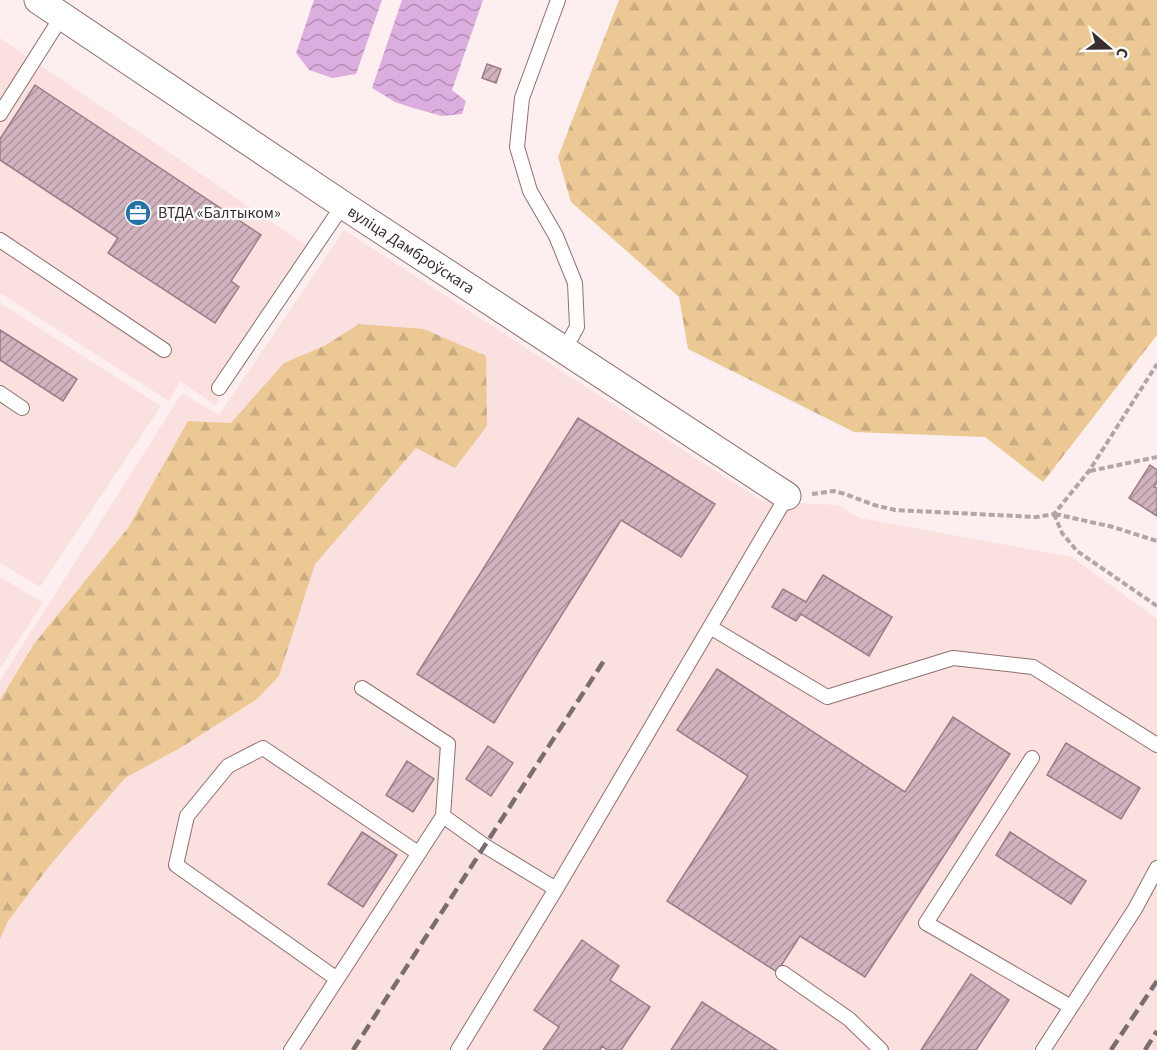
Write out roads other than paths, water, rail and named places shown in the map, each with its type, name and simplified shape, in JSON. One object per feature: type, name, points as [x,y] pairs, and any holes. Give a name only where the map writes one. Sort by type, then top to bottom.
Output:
[{"type":"street","name":"вуліца Дамброўскага","points":[[38,0],[343,205],[787,496]]},
{"type":"lane","points":[[558,0],[522,99],[517,147],[530,191],[556,236],[575,283],[578,327],[564,350]]},
{"type":"lane","points":[[0,114],[62,16]]},
{"type":"lane","points":[[219,388],[343,205]]},
{"type":"lane","points":[[0,240],[164,350]]},
{"type":"lane","points":[[0,393],[22,408]]},
{"type":"lane","points":[[458,1050],[556,889],[787,496]]},
{"type":"lane","points":[[710,627],[827,697],[953,658],[1033,667],[1157,745]]},
{"type":"lane","points":[[291,1050],[442,816],[448,744],[362,688]]},
{"type":"lane","points":[[337,979],[176,865],[187,816],[228,766],[264,748],[418,853]]},
{"type":"lane","points":[[1032,758],[926,923],[1071,1007]]},
{"type":"lane","points":[[442,816],[485,846],[556,889]]},
{"type":"lane","points":[[1043,1050],[1135,909],[1157,868]]},
{"type":"lane","points":[[783,974],[849,1019],[881,1050]]},
{"type":"water","points":[[314,0],[382,0],[356,74],[332,78],[309,70],[296,53]]},
{"type":"water","points":[[402,0],[483,0],[452,90],[466,101],[462,114],[442,116],[413,108],[395,102],[372,88]]},
{"type":"railway","points":[[353,1050],[605,659]]},
{"type":"railway","points":[[1111,1050],[1157,981]]},
{"type":"railway","points":[[1145,1050],[1157,1031]]},
{"type":"place","name":"ВТДА «Балтыком»","points":[[138,213]]}]
